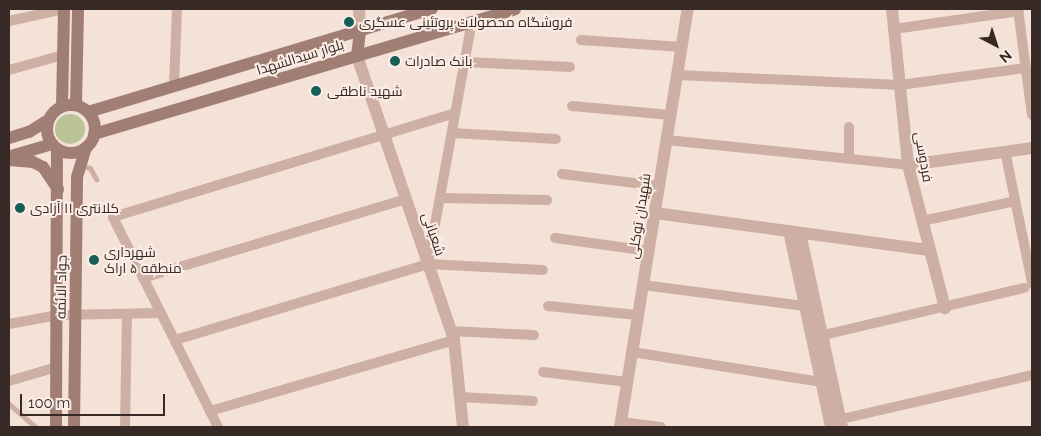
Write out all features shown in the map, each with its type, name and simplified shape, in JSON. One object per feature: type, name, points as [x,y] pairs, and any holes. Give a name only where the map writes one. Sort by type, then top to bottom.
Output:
[{"type":"main road","points":[[62,106],[64,9]]},
{"type":"main road","points":[[76,105],[78,9]]},
{"type":"main road","name":"بلوار سیدالشهدا","points":[[88,112],[432,9]]},
{"type":"main road","points":[[472,21],[476,9]]},
{"type":"main road","name":"بلوار سیدالشهدا","points":[[94,134],[515,9]]},
{"type":"main road","points":[[357,56],[360,30]]},
{"type":"main road","points":[[9,138],[29,132],[48,120],[62,106],[76,105],[88,112],[94,134],[86,148],[72,153],[54,146],[9,158]]},
{"type":"main road","points":[[48,120],[47,132],[54,146]]},
{"type":"main road","name":"جواد الائمه","points":[[54,146],[59,190],[56,427]]},
{"type":"main road","name":"جواد الائمه","points":[[74,427],[77,177],[86,148]]},
{"type":"main road","points":[[9,158],[33,162],[43,167],[59,190]]},
{"type":"street","points":[[9,21],[64,9]]},
{"type":"street","points":[[174,86],[177,9]]},
{"type":"street","points":[[358,9],[360,30]]},
{"type":"street","name":"شهیدان توکلی","points":[[620,424],[688,9]]},
{"type":"street","name":"فردوسی","points":[[892,9],[908,165],[945,308]]},
{"type":"street","points":[[894,29],[1018,10],[1032,115]]},
{"type":"street","points":[[428,264],[472,21]]},
{"type":"street","points":[[581,40],[682,47]]},
{"type":"street","points":[[9,70],[63,55]]},
{"type":"street","name":"شعبانی","points":[[357,56],[453,335],[463,427]]},
{"type":"street","points":[[465,62],[570,67]]},
{"type":"street","points":[[678,75],[900,84],[1026,68]]},
{"type":"street","points":[[572,106],[671,115]]},
{"type":"street","points":[[218,427],[112,217],[456,114]]},
{"type":"street","points":[[849,127],[850,159]]},
{"type":"street","points":[[452,133],[556,139]]},
{"type":"street","points":[[667,140],[908,165],[1032,148]]},
{"type":"street","points":[[817,337],[945,308],[1028,285],[1005,151]]},
{"type":"street","points":[[562,174],[659,186]]},
{"type":"street","points":[[440,198],[547,200]]},
{"type":"street","points":[[143,278],[406,199]]},
{"type":"street","points":[[922,221],[1015,202]]},
{"type":"street","points":[[655,213],[930,250]]},
{"type":"street","points":[[794,232],[836,424]]},
{"type":"street","points":[[555,238],[649,251]]},
{"type":"street","points":[[800,259],[805,306],[817,337],[821,382],[836,424]]},
{"type":"street","points":[[175,340],[428,264],[543,270]]},
{"type":"street","points":[[643,285],[805,306]]},
{"type":"street","points":[[548,306],[638,315]]},
{"type":"street","points":[[124,427],[127,314]]},
{"type":"street","points":[[9,324],[58,315],[161,314]]},
{"type":"street","points":[[210,412],[453,335],[534,335]]},
{"type":"street","points":[[632,352],[821,382]]},
{"type":"street","points":[[9,381],[57,367]]},
{"type":"street","points":[[543,372],[627,382]]},
{"type":"street","points":[[836,424],[1032,375]]},
{"type":"street","points":[[460,397],[534,401]]},
{"type":"street","points":[[620,424],[661,427]]},
{"type":"lane","points":[[81,165],[90,168],[96,179]]},
{"type":"lane","points":[[9,404],[35,427]]},
{"type":"green space","points":[[70,114],[80,119],[85,129],[80,139],[70,144],[60,139],[55,129],[60,119]]},
{"type":"place","name":"فروشگاه محصولات پروتئینی عسگری","points":[[349,22]]},
{"type":"place","name":"بانک صادرات","points":[[395,61]]},
{"type":"place","name":"شهید ناطقی","points":[[316,91]]},
{"type":"place","name":"کلانتری ۱۱ آزادی","points":[[20,208]]},
{"type":"place","name":"شهرداری منطقه ۵ اراک","points":[[94,260]]}]
